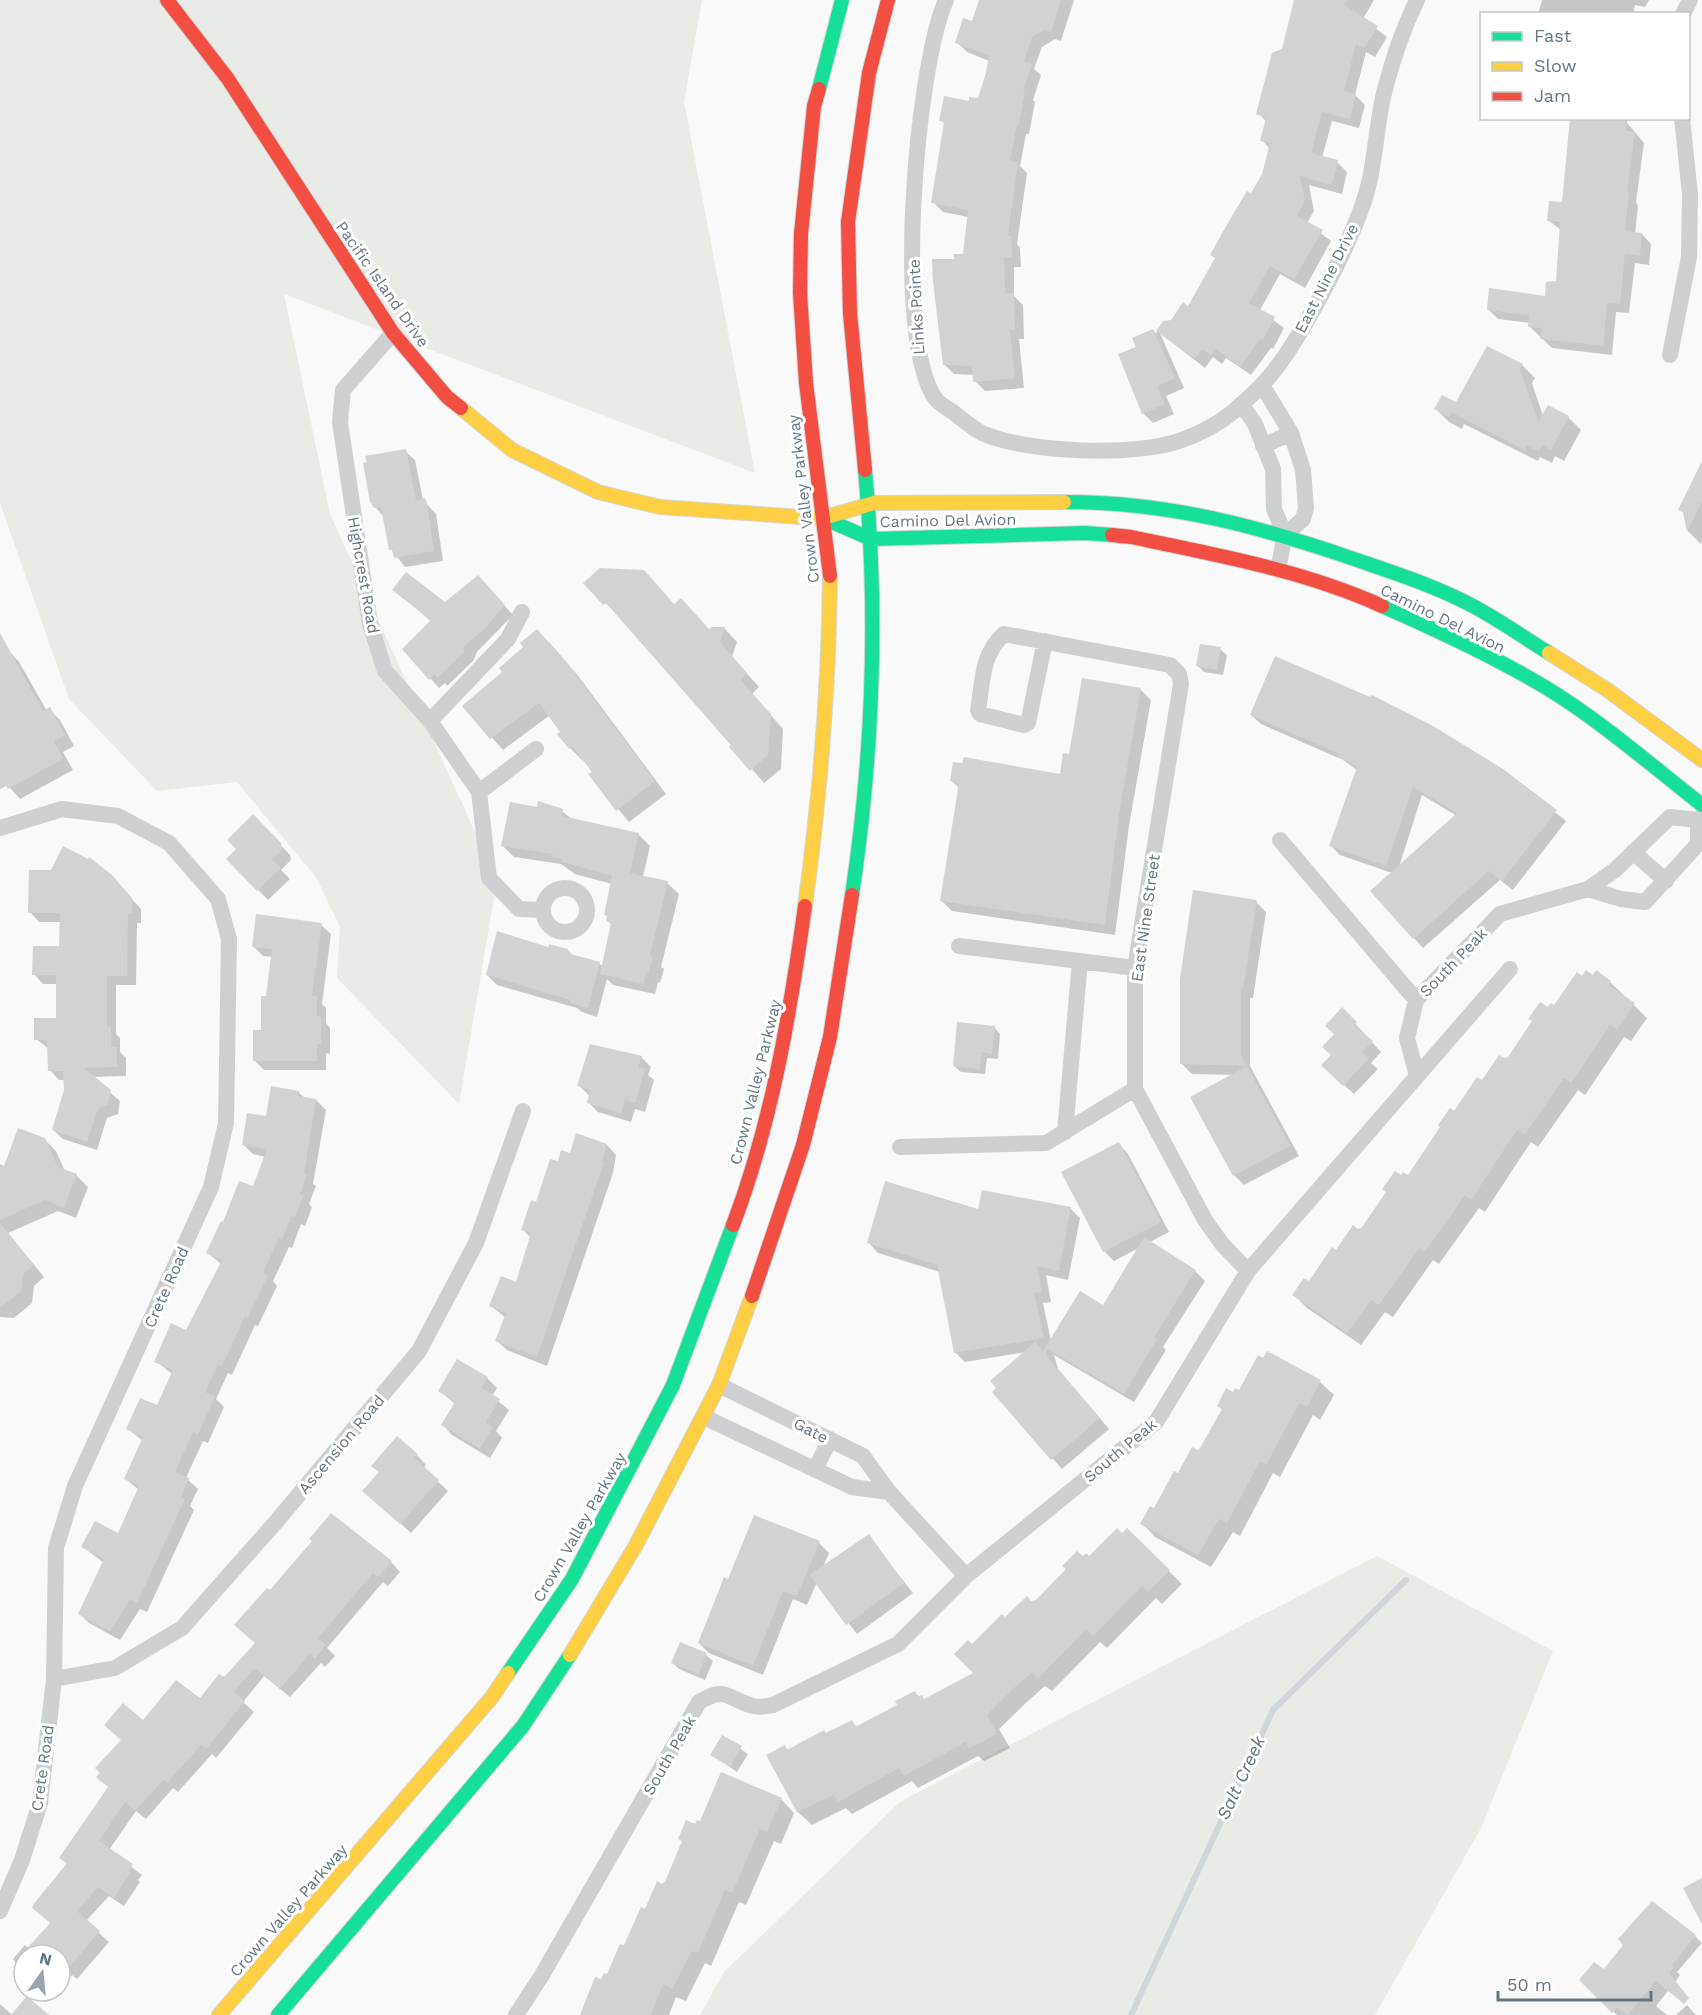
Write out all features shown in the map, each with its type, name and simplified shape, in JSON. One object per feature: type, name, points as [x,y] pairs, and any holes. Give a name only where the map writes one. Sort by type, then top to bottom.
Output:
[{"type":"main road","name":"Pacific Island Drive","points":[[167,0],[228,79],[393,333],[447,397],[512,450],[598,492],[660,507],[823,518]]},
{"type":"main road","name":"Crown Valley Parkway","points":[[219,2015],[492,1697],[572,1580],[622,1488],[673,1385],[743,1199],[779,1067],[793,997],[819,809],[830,662],[830,561],[806,383],[800,293],[801,234],[814,106],[842,0]]},
{"type":"main road","points":[[278,2015],[455,1809],[523,1726],[561,1669],[636,1545],[719,1385],[803,1144],[830,1037],[837,997],[858,857],[869,732],[871,539],[850,313],[848,222],[869,74],[888,0]]},
{"type":"main road","name":"Camino Del Avion","points":[[823,518],[868,505],[1012,501],[1117,502],[1215,517],[1285,535],[1418,581],[1471,606],[1606,689],[1702,760]]},
{"type":"main road","name":"Camino Del Avion","points":[[823,518],[871,539],[1085,533],[1131,537],[1278,569],[1351,592],[1450,636],[1546,688],[1628,746],[1701,814]]},
{"type":"street","name":"Links Pointe","points":[[946,0],[938,19],[925,76],[912,243],[919,363],[935,400],[982,433],[1031,445],[1084,450],[1135,450],[1179,441],[1220,424],[1262,385]]},
{"type":"street","name":"East Nine Drive","points":[[1262,385],[1289,349],[1324,288],[1357,219],[1369,186],[1384,91],[1400,35],[1417,0]]},
{"type":"street","points":[[1670,355],[1689,257],[1690,194],[1682,120]]},
{"type":"street","name":"Highcrest Road","points":[[393,333],[343,390],[340,422],[370,624],[385,671],[430,721],[479,792],[489,878],[519,909],[543,910]]},
{"type":"street","points":[[1262,385],[1291,433],[1303,470],[1306,508],[1303,519],[1285,535]]},
{"type":"street","points":[[1241,404],[1255,424],[1273,469],[1274,509],[1285,535],[1278,569]]},
{"type":"street","points":[[1263,446],[1291,433]]},
{"type":"street","points":[[430,721],[508,639],[522,612]]},
{"type":"street","name":"East Nine Street","points":[[1045,641],[1028,723],[1024,725],[980,714],[978,710],[984,671],[991,646],[1004,634],[1045,641],[1170,665],[1179,674],[1181,684],[1135,968],[1136,1089],[1205,1220],[1222,1244],[1248,1271]]},
{"type":"street","points":[[479,792],[536,749]]},
{"type":"street","name":"Crete Road","points":[[0,828],[62,809],[118,816],[169,843],[218,899],[229,939],[226,1123],[211,1187],[75,1486],[56,1548],[54,1679],[40,1803],[22,1860],[0,1911]]},
{"type":"street","points":[[1588,889],[1621,899],[1645,902],[1698,844],[1701,814]]},
{"type":"street","name":"South Peak","points":[[516,2015],[542,1975],[699,1702],[712,1694],[723,1692],[755,1707],[773,1705],[898,1644],[966,1576],[1156,1422],[1248,1271],[1417,1076],[1407,1038],[1416,1000],[1500,914],[1588,889],[1615,870],[1670,817],[1701,814]]},
{"type":"street","points":[[1280,840],[1416,1000]]},
{"type":"street","points":[[1633,852],[1666,881]]},
{"type":"street","points":[[959,946],[1135,968]]},
{"type":"street","points":[[1065,1132],[1080,961]]},
{"type":"street","points":[[1417,1076],[1510,969]]},
{"type":"street","points":[[900,1147],[1046,1143],[1136,1089]]},
{"type":"street","name":"Ascension Road","points":[[54,1679],[115,1668],[182,1628],[276,1522],[419,1351],[476,1243],[523,1111]]},
{"type":"street","name":"Gate","points":[[719,1385],[863,1456],[889,1492],[966,1576]]},
{"type":"street","name":"Gate","points":[[704,1417],[852,1487],[889,1492]]},
{"type":"street","points":[[815,1470],[830,1439]]},
{"type":"shaded area","points":[[0,0],[702,0],[684,102],[755,473],[284,294],[330,514],[497,880],[459,1104],[337,978],[340,927],[316,877],[237,782],[157,791],[69,699],[0,503]]},
{"type":"shaded area","points":[[1377,1556],[1553,1651],[1481,1828],[1375,2015],[700,2015],[724,1972],[901,1801]]},
{"type":"building","points":[[979,0],[1061,0],[1051,32],[1044,30],[1032,37],[1024,62],[1032,64],[1023,91],[1025,91],[1019,125],[1017,125],[1010,160],[1018,162],[1008,236],[1011,236],[1012,257],[1004,258],[1005,293],[1014,293],[1015,330],[1010,330],[1015,378],[973,382],[972,366],[943,365],[932,259],[954,259],[954,254],[963,254],[968,210],[931,203],[944,122],[939,121],[944,96],[969,101],[969,97],[978,98],[986,73],[989,55],[955,43],[963,18],[972,21]]},
{"type":"building","points":[[1294,0],[1347,0],[1344,5],[1378,26],[1364,48],[1356,44],[1344,91],[1356,94],[1350,119],[1322,112],[1311,153],[1338,160],[1332,185],[1300,176],[1305,200],[1297,216],[1323,230],[1294,279],[1270,266],[1249,303],[1275,317],[1263,340],[1260,339],[1240,367],[1216,349],[1211,355],[1202,349],[1195,359],[1156,331],[1163,321],[1171,320],[1183,302],[1188,306],[1215,258],[1210,255],[1229,221],[1247,191],[1251,193],[1262,174],[1270,143],[1260,141],[1266,118],[1256,114],[1272,53],[1282,49]]},
{"type":"building","points":[[1570,120],[1627,120],[1626,131],[1635,132],[1627,191],[1629,195],[1625,231],[1642,233],[1640,256],[1625,254],[1620,304],[1607,303],[1603,346],[1540,339],[1542,328],[1528,327],[1529,315],[1487,310],[1489,288],[1545,296],[1546,282],[1556,281],[1560,222],[1547,221],[1549,201],[1562,202]]},
{"type":"building","points":[[1153,329],[1175,378],[1157,386],[1165,404],[1142,414],[1118,354],[1136,347],[1132,338]]},
{"type":"building","points":[[1487,346],[1523,364],[1520,369],[1538,422],[1548,405],[1569,416],[1551,450],[1542,445],[1539,451],[1527,446],[1525,450],[1451,412],[1449,417],[1434,409],[1442,395],[1456,402]]},
{"type":"building","points":[[406,449],[416,500],[425,498],[427,503],[434,551],[394,558],[392,549],[389,550],[381,507],[374,508],[370,502],[363,463],[367,462],[365,456]]},
{"type":"building","points":[[1702,461],[1702,501],[1687,532],[1683,512],[1678,510]]},
{"type":"building","points":[[600,568],[644,570],[674,604],[681,598],[709,629],[725,627],[720,642],[747,673],[740,680],[771,714],[768,755],[750,771],[729,747],[731,745],[606,603],[603,605],[583,583]]},
{"type":"building","points":[[406,572],[445,602],[478,575],[505,605],[468,643],[463,649],[465,651],[437,678],[435,674],[429,680],[402,649],[431,620],[392,590]]},
{"type":"building","points":[[537,629],[567,663],[655,781],[616,811],[588,774],[592,772],[573,747],[569,749],[557,734],[560,732],[539,703],[490,739],[462,706],[502,672],[499,668],[523,647],[520,643]]},
{"type":"building","points":[[0,633],[43,711],[50,707],[65,735],[54,741],[63,759],[8,789],[6,786],[0,789]]},
{"type":"building","points":[[1200,644],[1221,647],[1217,670],[1196,666]]},
{"type":"building","points":[[1275,656],[1370,697],[1372,695],[1433,726],[1503,769],[1557,810],[1502,881],[1489,871],[1413,939],[1370,891],[1457,813],[1413,787],[1386,866],[1329,846],[1357,767],[1338,757],[1340,754],[1250,715]]},
{"type":"building","points":[[1082,678],[1141,688],[1119,815],[1105,925],[940,901],[959,783],[950,781],[953,762],[962,763],[964,757],[1060,774],[1063,753],[1069,754]]},
{"type":"building","points":[[538,801],[563,809],[562,816],[639,833],[630,873],[668,881],[650,955],[653,956],[644,984],[600,974],[611,923],[606,921],[607,916],[604,915],[612,876],[562,862],[562,859],[552,857],[553,854],[501,846],[510,802],[537,807]]},
{"type":"building","points":[[253,814],[281,843],[282,850],[272,859],[281,868],[257,891],[226,859],[236,849],[227,840]]},
{"type":"building","points":[[63,846],[88,859],[89,857],[112,875],[132,898],[132,914],[128,914],[127,976],[107,976],[107,1027],[111,1027],[111,1047],[117,1047],[117,1067],[84,1068],[111,1090],[108,1104],[98,1109],[87,1142],[52,1130],[64,1090],[63,1071],[48,1071],[47,1040],[34,1040],[34,1018],[56,1018],[56,975],[32,975],[33,946],[59,946],[60,913],[28,913],[29,870],[51,870]]},
{"type":"building","points":[[1193,890],[1257,900],[1243,989],[1241,989],[1241,1055],[1247,1066],[1180,1064],[1180,979]]},
{"type":"building","points":[[256,914],[322,923],[312,996],[317,996],[317,1016],[321,1017],[321,1044],[317,1044],[317,1061],[253,1061],[253,1030],[261,1030],[261,996],[266,996],[272,949],[252,947]]},
{"type":"building","points":[[497,931],[548,947],[549,944],[568,949],[567,953],[600,962],[588,1008],[570,1003],[571,1000],[486,975]]},
{"type":"building","points":[[1586,970],[1593,975],[1596,970],[1611,981],[1608,985],[1635,1003],[1617,1029],[1610,1025],[1571,1083],[1564,1078],[1525,1134],[1517,1130],[1471,1200],[1465,1195],[1425,1252],[1419,1248],[1379,1305],[1371,1300],[1347,1333],[1292,1295],[1304,1278],[1309,1281],[1332,1247],[1336,1250],[1353,1225],[1358,1229],[1362,1227],[1386,1192],[1382,1189],[1395,1171],[1401,1175],[1403,1172],[1408,1175],[1440,1127],[1438,1125],[1450,1108],[1454,1111],[1477,1077],[1482,1080],[1499,1055],[1504,1058],[1508,1057],[1532,1021],[1528,1019],[1540,1002],[1548,1007],[1551,1003],[1554,1005],[1577,972],[1582,976]]},
{"type":"building","points":[[1342,1007],[1357,1022],[1354,1025],[1373,1041],[1362,1052],[1369,1058],[1343,1086],[1321,1065],[1331,1055],[1322,1047],[1334,1034],[1325,1026]]},
{"type":"building","points":[[957,1022],[995,1026],[992,1054],[981,1052],[980,1069],[953,1066]]},
{"type":"building","points":[[590,1044],[642,1056],[638,1067],[645,1069],[635,1103],[625,1100],[621,1113],[587,1103],[590,1090],[577,1086]]},
{"type":"building","points":[[1247,1066],[1290,1146],[1233,1176],[1190,1097]]},
{"type":"building","points":[[271,1086],[299,1091],[298,1096],[316,1099],[304,1174],[307,1175],[300,1194],[303,1196],[295,1217],[291,1216],[282,1240],[279,1238],[263,1272],[268,1275],[248,1317],[245,1316],[222,1366],[218,1364],[205,1392],[215,1396],[198,1435],[193,1432],[175,1472],[189,1478],[181,1497],[185,1499],[137,1603],[130,1600],[110,1631],[78,1614],[104,1559],[81,1547],[95,1521],[118,1533],[139,1486],[124,1479],[143,1437],[126,1429],[140,1398],[157,1405],[173,1370],[154,1362],[171,1323],[186,1330],[222,1260],[206,1253],[221,1221],[223,1222],[239,1181],[253,1186],[267,1149],[242,1145],[247,1113],[266,1116]]},
{"type":"building","points":[[18,1128],[45,1138],[58,1167],[77,1174],[64,1208],[45,1200],[0,1220],[0,1164],[4,1166]]},
{"type":"building","points":[[576,1133],[607,1144],[602,1162],[604,1162],[537,1357],[495,1341],[506,1313],[489,1306],[501,1276],[516,1282],[531,1233],[521,1230],[531,1200],[536,1202],[550,1159],[558,1161],[561,1150],[570,1153]]},
{"type":"building","points":[[1119,1142],[1161,1222],[1103,1252],[1061,1172]]},
{"type":"building","points":[[885,1181],[978,1209],[982,1190],[1071,1207],[1059,1271],[1037,1266],[1042,1292],[1034,1293],[1044,1338],[954,1353],[937,1265],[867,1243]]},
{"type":"building","points":[[0,1223],[34,1265],[23,1274],[21,1291],[0,1308]]},
{"type":"building","points":[[1144,1237],[1196,1270],[1154,1337],[1157,1339],[1124,1394],[1046,1348],[1048,1358],[1100,1418],[1051,1460],[992,1392],[996,1388],[990,1381],[1035,1342],[1043,1351],[1080,1291],[1103,1305]]},
{"type":"building","points":[[1267,1351],[1321,1380],[1307,1407],[1299,1403],[1266,1465],[1260,1461],[1227,1523],[1219,1519],[1198,1555],[1140,1524],[1150,1506],[1154,1508],[1174,1471],[1178,1473],[1192,1447],[1198,1450],[1200,1448],[1222,1409],[1217,1406],[1226,1388],[1233,1392],[1235,1388],[1239,1390],[1258,1355],[1263,1358]]},
{"type":"building","points":[[457,1359],[488,1377],[482,1388],[500,1399],[486,1422],[493,1427],[480,1449],[441,1425],[455,1402],[438,1391]]},
{"type":"building","points":[[397,1436],[418,1454],[414,1458],[439,1480],[400,1524],[362,1491],[379,1472],[371,1466]]},
{"type":"building","points":[[331,1513],[392,1561],[378,1577],[373,1573],[318,1638],[326,1645],[315,1659],[310,1654],[280,1689],[254,1668],[234,1692],[245,1701],[206,1749],[201,1745],[167,1783],[163,1780],[135,1811],[125,1802],[99,1841],[133,1864],[129,1870],[131,1871],[114,1898],[98,1887],[77,1911],[100,1931],[72,1964],[72,1943],[32,1943],[50,1923],[32,1908],[33,1905],[67,1863],[59,1858],[108,1787],[96,1777],[100,1773],[95,1768],[121,1740],[104,1725],[123,1703],[143,1720],[176,1680],[200,1698],[219,1674],[224,1677],[255,1643],[234,1625],[267,1588],[270,1590],[312,1541],[309,1539]]},
{"type":"building","points":[[754,1515],[820,1541],[797,1596],[783,1591],[753,1666],[698,1643],[724,1577],[728,1579]]},
{"type":"building","points":[[1117,1528],[1122,1533],[1127,1528],[1170,1570],[1148,1592],[1142,1586],[1093,1636],[1086,1629],[1038,1679],[1032,1673],[1014,1688],[987,1715],[997,1734],[969,1749],[966,1742],[904,1776],[899,1768],[838,1802],[834,1795],[797,1812],[766,1755],[785,1745],[787,1750],[824,1730],[826,1733],[852,1720],[855,1726],[859,1725],[897,1705],[895,1701],[915,1691],[918,1697],[922,1695],[924,1699],[973,1673],[954,1654],[968,1640],[972,1644],[1002,1614],[1005,1617],[1027,1596],[1031,1601],[1036,1600],[1066,1569],[1062,1566],[1077,1551],[1083,1556],[1086,1553],[1089,1556]]},
{"type":"building","points":[[869,1534],[904,1583],[846,1625],[809,1575]]},
{"type":"building","points":[[680,1642],[707,1653],[699,1674],[671,1663]]},
{"type":"building","points":[[722,1735],[742,1746],[730,1767],[710,1755]]},
{"type":"building","points":[[721,1772],[782,1798],[767,1832],[760,1829],[732,1893],[725,1890],[698,1953],[692,1951],[672,1989],[663,1984],[651,2015],[580,2015],[595,1977],[601,1979],[604,1973],[607,1974],[620,1944],[624,1945],[641,1907],[645,1909],[657,1881],[662,1884],[665,1882],[682,1841],[678,1839],[686,1820],[695,1824],[697,1820],[700,1821]]},
{"type":"building","points":[[1702,1878],[1702,1924],[1683,1888]]},
{"type":"building","points":[[1652,1901],[1696,1935],[1672,1965],[1674,1967],[1669,1973],[1689,1998],[1684,2004],[1656,1981],[1628,2015],[1616,2008],[1612,2013],[1579,1980],[1594,1962],[1604,1969],[1623,1945],[1618,1939]]},
{"type":"building","points":[[21,2003],[35,2003],[49,2015],[11,2015]]},
{"type":"waterway","name":"Salt Creek","points":[[1131,2015],[1273,1710],[1406,1580]]},
{"type":"traffic: fast","points":[[819,89],[842,0]]},
{"type":"traffic: fast","points":[[852,895],[865,789],[871,682],[871,576],[865,470]]},
{"type":"traffic: fast","points":[[1064,502],[1103,503],[1177,511],[1248,527],[1320,548],[1415,580],[1457,598],[1491,616],[1549,653]]},
{"type":"traffic: fast","points":[[816,518],[823,518],[871,539],[1085,533],[1112,535]]},
{"type":"traffic: fast","points":[[1382,606],[1465,644],[1566,700],[1702,805]]},
{"type":"traffic: fast","points":[[508,1673],[572,1579],[673,1385],[733,1225]]},
{"type":"traffic: fast","points":[[278,2015],[523,1726],[570,1655]]},
{"type":"traffic: slow","points":[[461,408],[512,450],[598,492],[660,507],[816,518]]},
{"type":"traffic: slow","points":[[823,518],[874,503],[1064,502]]},
{"type":"traffic: slow","points":[[805,906],[823,741],[830,576]]},
{"type":"traffic: slow","points":[[1549,653],[1606,689],[1702,760]]},
{"type":"traffic: slow","points":[[570,1655],[636,1545],[719,1385],[752,1296]]},
{"type":"traffic: slow","points":[[219,2015],[492,1697],[508,1673]]},
{"type":"traffic: jam","points":[[167,0],[228,79],[393,333],[447,397],[461,408]]},
{"type":"traffic: jam","points":[[865,470],[850,313],[848,222],[869,73],[888,0]]},
{"type":"traffic: jam","points":[[819,89],[814,106],[801,234],[800,293],[806,383],[830,576]]},
{"type":"traffic: jam","points":[[1112,535],[1227,557],[1290,573],[1352,593],[1382,606]]},
{"type":"traffic: jam","points":[[752,1296],[803,1145],[830,1037],[852,895]]},
{"type":"traffic: jam","points":[[733,1225],[759,1147],[769,1107],[786,1027],[805,906]]}]
